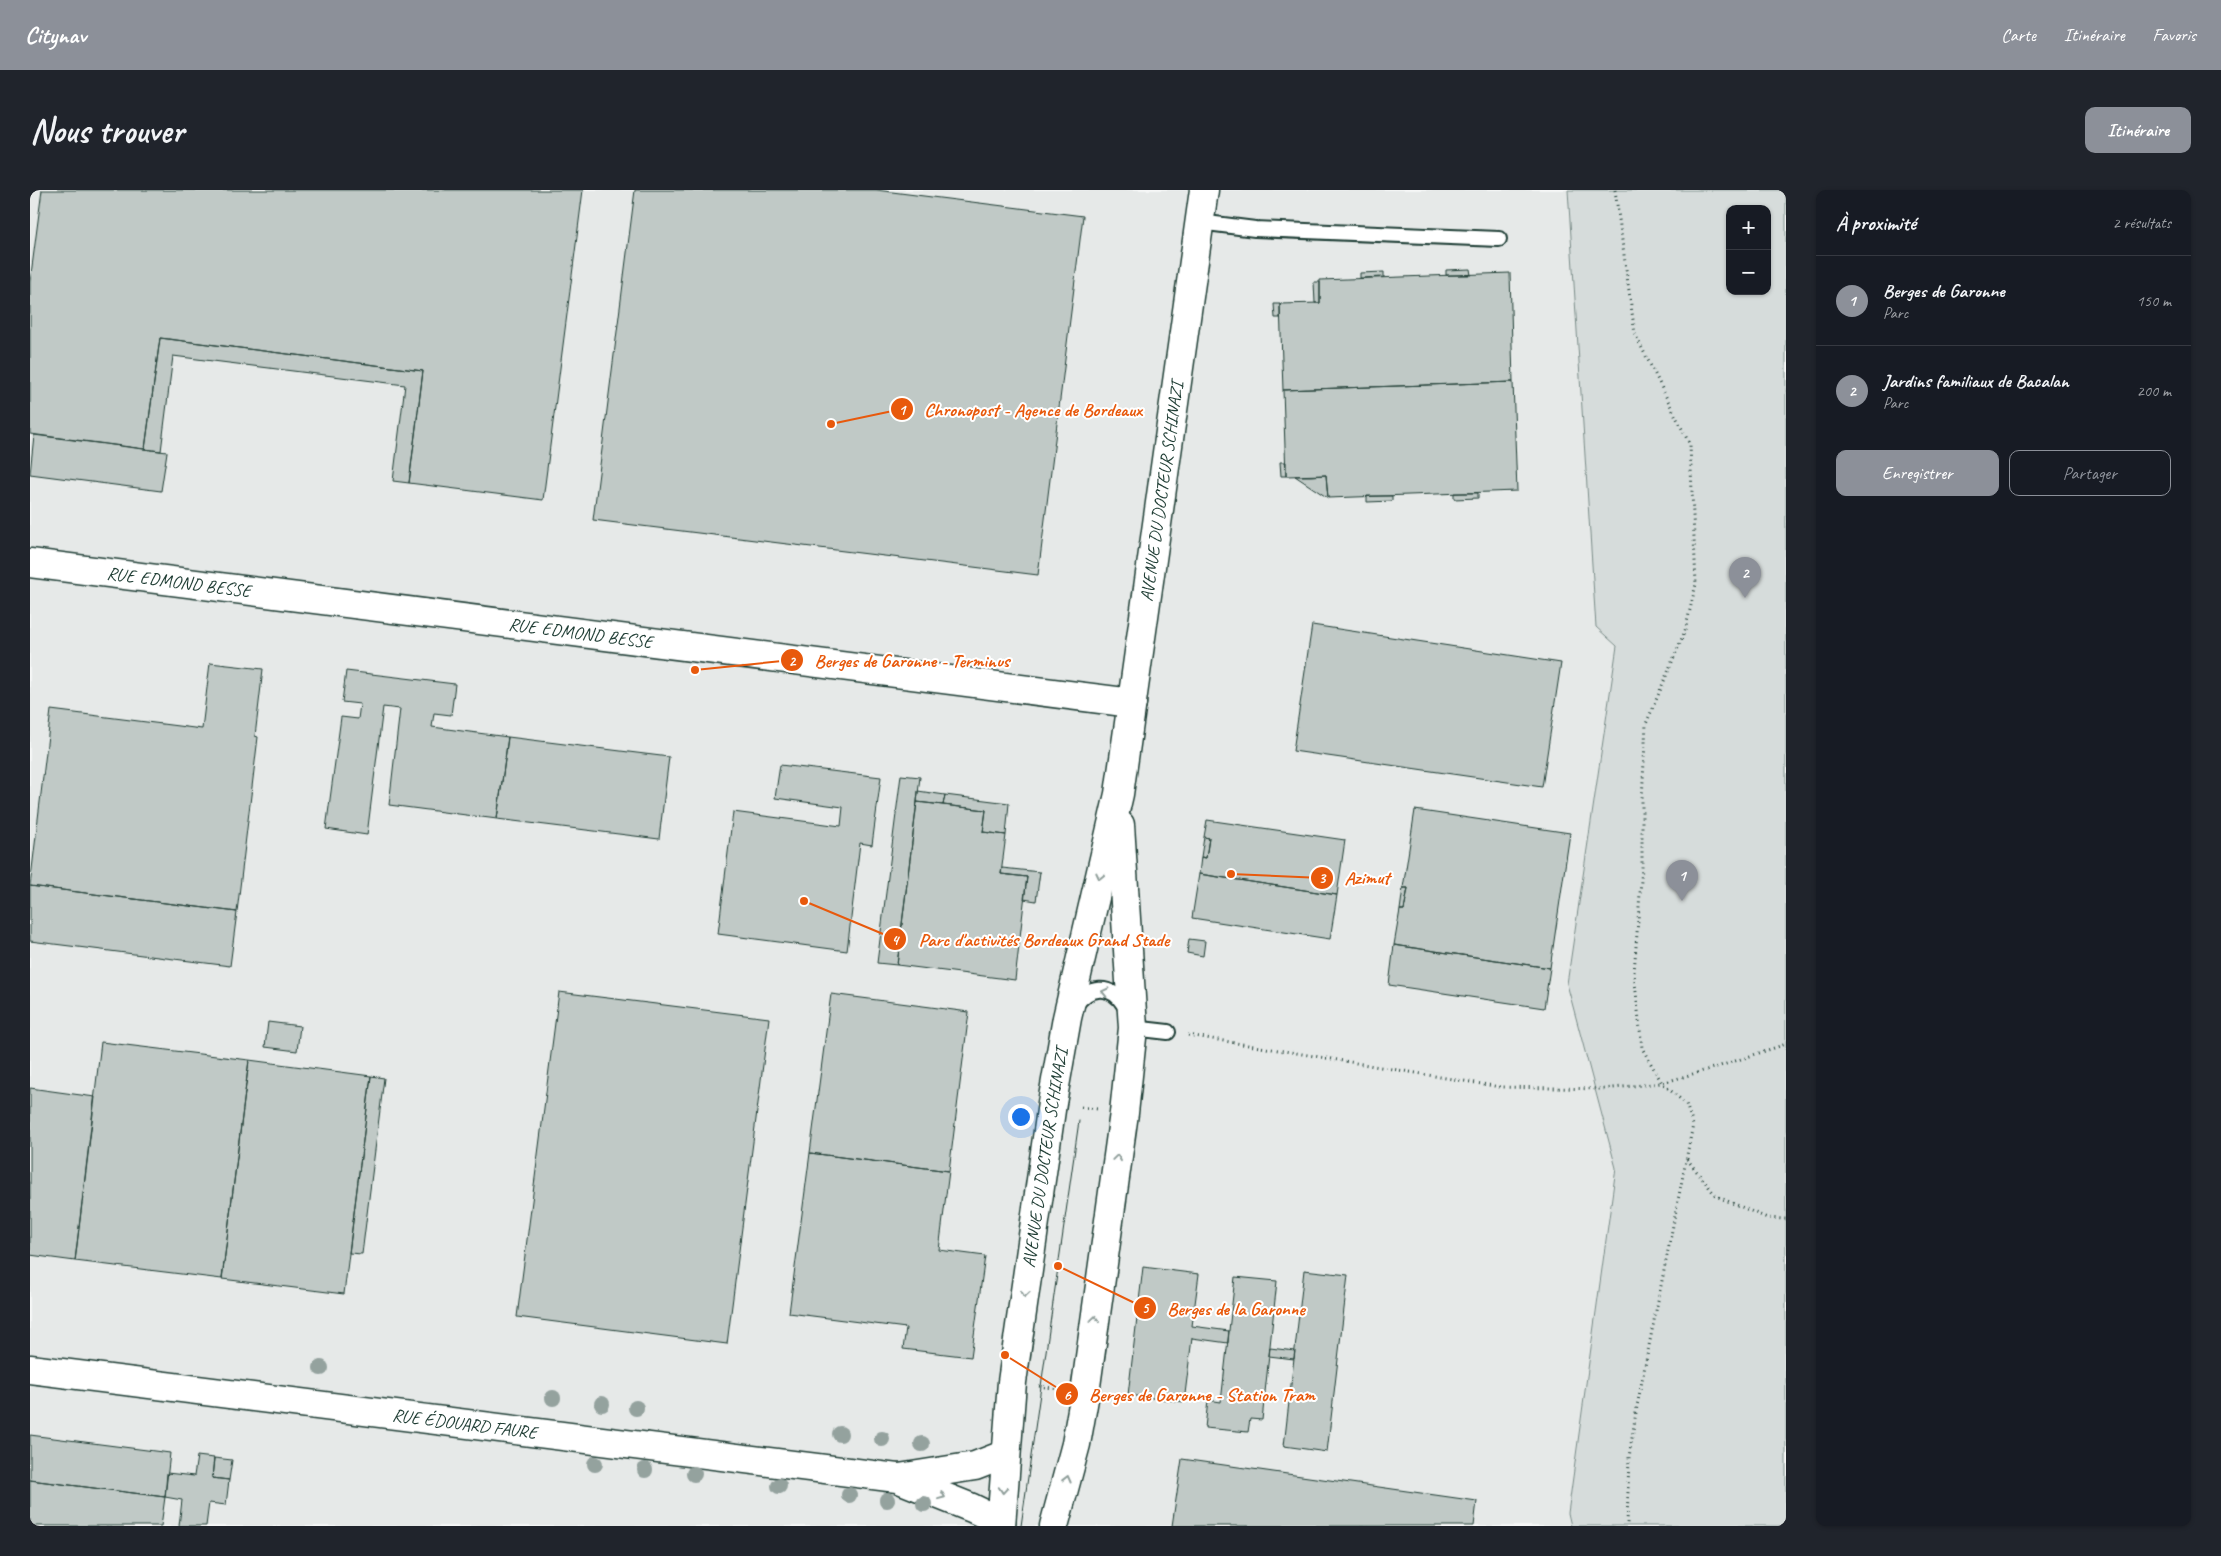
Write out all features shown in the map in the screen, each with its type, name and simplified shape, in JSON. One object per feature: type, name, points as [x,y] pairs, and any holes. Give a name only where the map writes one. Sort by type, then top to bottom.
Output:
[{"type":"street","name":"AVENUE DU DOCTEUR SCHINAZI","points":[[1001,1524],[1012,1382],[1052,1102],[1067,1018],[1119,794],[1204,190]]},
{"type":"street","name":"RUE EDMOND BESSE","points":[[30,563],[1132,703]]},
{"type":"street","name":"AVENUE DU DOCTEUR SCHINAZI","points":[[1054,1526],[1076,1444],[1084,1393],[1124,1113],[1132,1028],[1119,794]]},
{"type":"street","name":"RUE ÉDOUARD FAURE","points":[[30,1369],[897,1478],[972,1508],[1001,1524]]},
{"type":"street","name":"RUE ÉDOUARD FAURE","points":[[897,1478],[975,1466],[1006,1454]]},
{"type":"lane","points":[[1199,222],[1255,229],[1499,239]]},
{"type":"lane","points":[[1067,1018],[1082,996],[1093,989],[1104,990],[1116,994],[1124,1006],[1132,1028],[1168,1032]]},
{"type":"path","points":[[1614,190],[1635,334],[1690,445],[1696,584],[1685,631],[1646,724],[1642,790],[1642,867],[1634,973],[1642,1048],[1662,1082],[1686,1104],[1692,1124],[1637,1406],[1629,1457],[1628,1526]]},
{"type":"path","points":[[1168,1032],[1500,1086],[1603,1089],[1662,1082],[1720,1066],[1786,1044]]},
{"type":"path","points":[[1078,1106],[1104,1110]]},
{"type":"path","points":[[1686,1158],[1716,1196],[1767,1218],[1786,1219]]},
{"type":"path","points":[[1034,1386],[1065,1390]]},
{"type":"shaded area","points":[[30,190],[1568,190],[1596,626],[1617,646],[1567,984],[1616,1168],[1568,1513],[1571,1526],[30,1526]]},
{"type":"shaded area","points":[[1568,190],[1786,190],[1786,1526],[1571,1526],[1568,1513],[1616,1168],[1567,984],[1617,646],[1596,627]]},
{"type":"building","points":[[42,190],[583,190],[543,500],[409,483],[423,371],[160,338],[145,449],[30,434],[30,282]]},
{"type":"building","points":[[635,190],[876,190],[1083,216],[1038,575],[593,520]]},
{"type":"building","points":[[1470,269],[1471,275],[1446,275],[1446,270]]},
{"type":"building","points":[[1384,272],[1384,277],[1360,278],[1360,273]]},
{"type":"building","points":[[1510,273],[1513,382],[1283,390],[1280,304],[1320,303],[1320,280]]},
{"type":"building","points":[[1314,282],[1320,282],[1320,303],[1315,303]]},
{"type":"building","points":[[1274,304],[1280,304],[1280,318],[1275,318]]},
{"type":"building","points":[[160,338],[423,371],[409,483],[393,481],[405,385],[173,356],[161,451],[145,449]]},
{"type":"building","points":[[1513,382],[1517,491],[1328,498],[1326,475],[1286,476],[1283,390]]},
{"type":"building","points":[[34,435],[167,452],[161,491],[30,474]]},
{"type":"building","points":[[1280,462],[1286,462],[1286,476],[1281,476]]},
{"type":"building","points":[[1326,475],[1328,498],[1295,476],[1311,476]]},
{"type":"building","points":[[1454,493],[1478,493],[1478,498],[1454,499]]},
{"type":"building","points":[[1367,496],[1392,496],[1392,501],[1367,502]]},
{"type":"building","points":[[1312,625],[1561,663],[1542,787],[1293,751]]},
{"type":"building","points":[[210,663],[263,669],[255,736],[258,737],[237,912],[30,886],[51,710],[202,729]]},
{"type":"building","points":[[346,671],[455,684],[451,715],[434,713],[432,727],[508,737],[497,819],[389,805],[400,709],[383,707],[367,835],[326,829],[341,717],[358,719],[360,704],[342,702]]},
{"type":"building","points":[[508,737],[669,757],[659,839],[497,819]]},
{"type":"building","points":[[780,765],[881,777],[872,845],[860,843],[847,951],[718,934],[733,812],[841,826],[843,807],[775,798]]},
{"type":"building","points":[[901,775],[920,777],[897,965],[877,963]]},
{"type":"building","points":[[918,791],[945,795],[943,805],[917,802]]},
{"type":"building","points":[[945,795],[1009,803],[1006,835],[983,832],[986,810],[943,805]]},
{"type":"building","points":[[917,802],[986,810],[983,832],[1006,835],[1001,874],[1027,877],[1015,980],[897,965]]},
{"type":"building","points":[[1415,810],[1570,833],[1550,968],[1394,945],[1400,910],[1404,910],[1408,888],[1403,888]]},
{"type":"building","points":[[1207,820],[1345,840],[1337,895],[1199,874],[1201,857],[1206,858],[1209,838],[1204,837]]},
{"type":"building","points":[[1204,837],[1209,838],[1206,858],[1201,857]]},
{"type":"building","points":[[1002,868],[1040,872],[1036,901],[1024,899],[1027,877],[1001,874]]},
{"type":"building","points":[[1199,874],[1337,895],[1330,939],[1192,918]]},
{"type":"building","points":[[30,886],[237,912],[230,966],[30,941]]},
{"type":"building","points":[[1403,888],[1408,888],[1404,910],[1400,910]]},
{"type":"building","points":[[1189,939],[1205,941],[1203,956],[1187,953]]},
{"type":"building","points":[[1394,945],[1550,968],[1544,1008],[1389,985]]},
{"type":"building","points":[[559,992],[769,1018],[727,1344],[517,1317]]},
{"type":"building","points":[[831,994],[969,1012],[949,1171],[810,1153]]},
{"type":"building","points":[[268,1022],[300,1026],[297,1051],[265,1047]]},
{"type":"building","points":[[101,1042],[249,1060],[222,1279],[75,1261]]},
{"type":"building","points":[[249,1060],[371,1076],[344,1294],[222,1279]]},
{"type":"building","points":[[371,1076],[384,1078],[362,1254],[349,1253]]},
{"type":"building","points":[[30,1088],[95,1097],[75,1261],[30,1255]]},
{"type":"building","points":[[810,1153],[949,1171],[939,1250],[985,1256],[971,1357],[903,1349],[906,1328],[789,1313]]},
{"type":"building","points":[[1143,1267],[1199,1274],[1192,1326],[1229,1331],[1228,1343],[1192,1338],[1184,1402],[1128,1395]]},
{"type":"building","points":[[1304,1270],[1348,1275],[1327,1452],[1284,1446]]},
{"type":"building","points":[[1235,1277],[1277,1281],[1262,1420],[1250,1419],[1248,1432],[1205,1428],[1208,1400],[1221,1402]]},
{"type":"building","points":[[1270,1348],[1295,1351],[1294,1359],[1269,1356]]},
{"type":"building","points":[[30,1435],[170,1453],[165,1497],[30,1480]]},
{"type":"building","points":[[197,1456],[214,1458],[212,1478],[229,1480],[226,1505],[209,1503],[206,1526],[179,1526],[182,1500],[165,1497],[167,1473],[194,1476]]},
{"type":"building","points":[[214,1458],[232,1460],[229,1480],[212,1478]]},
{"type":"building","points":[[1182,1459],[1477,1501],[1474,1526],[1172,1526]]},
{"type":"building","points":[[30,1480],[165,1497],[161,1526],[30,1526]]},
{"type":"tram line","points":[[1021,1526],[1079,1121]]},
{"type":"place","name":"Chronopost - Agence de Bordeaux","points":[[831,424]]},
{"type":"place","name":"Jardins familiaux de Bacalan","points":[[1745,598]]},
{"type":"place","name":"Berges de Garonne - Terminus","points":[[695,670]]},
{"type":"place","name":"Azimut","points":[[1231,874]]},
{"type":"place","name":"Parc d'activités Bordeaux Grand Stade","points":[[804,901]]},
{"type":"place","name":"Berges de Garonne","points":[[1682,901]]},
{"type":"place","name":"Berges de la Garonne","points":[[1058,1266]]},
{"type":"place","name":"Berges de Garonne - Station Tram","points":[[1005,1355]]}]
